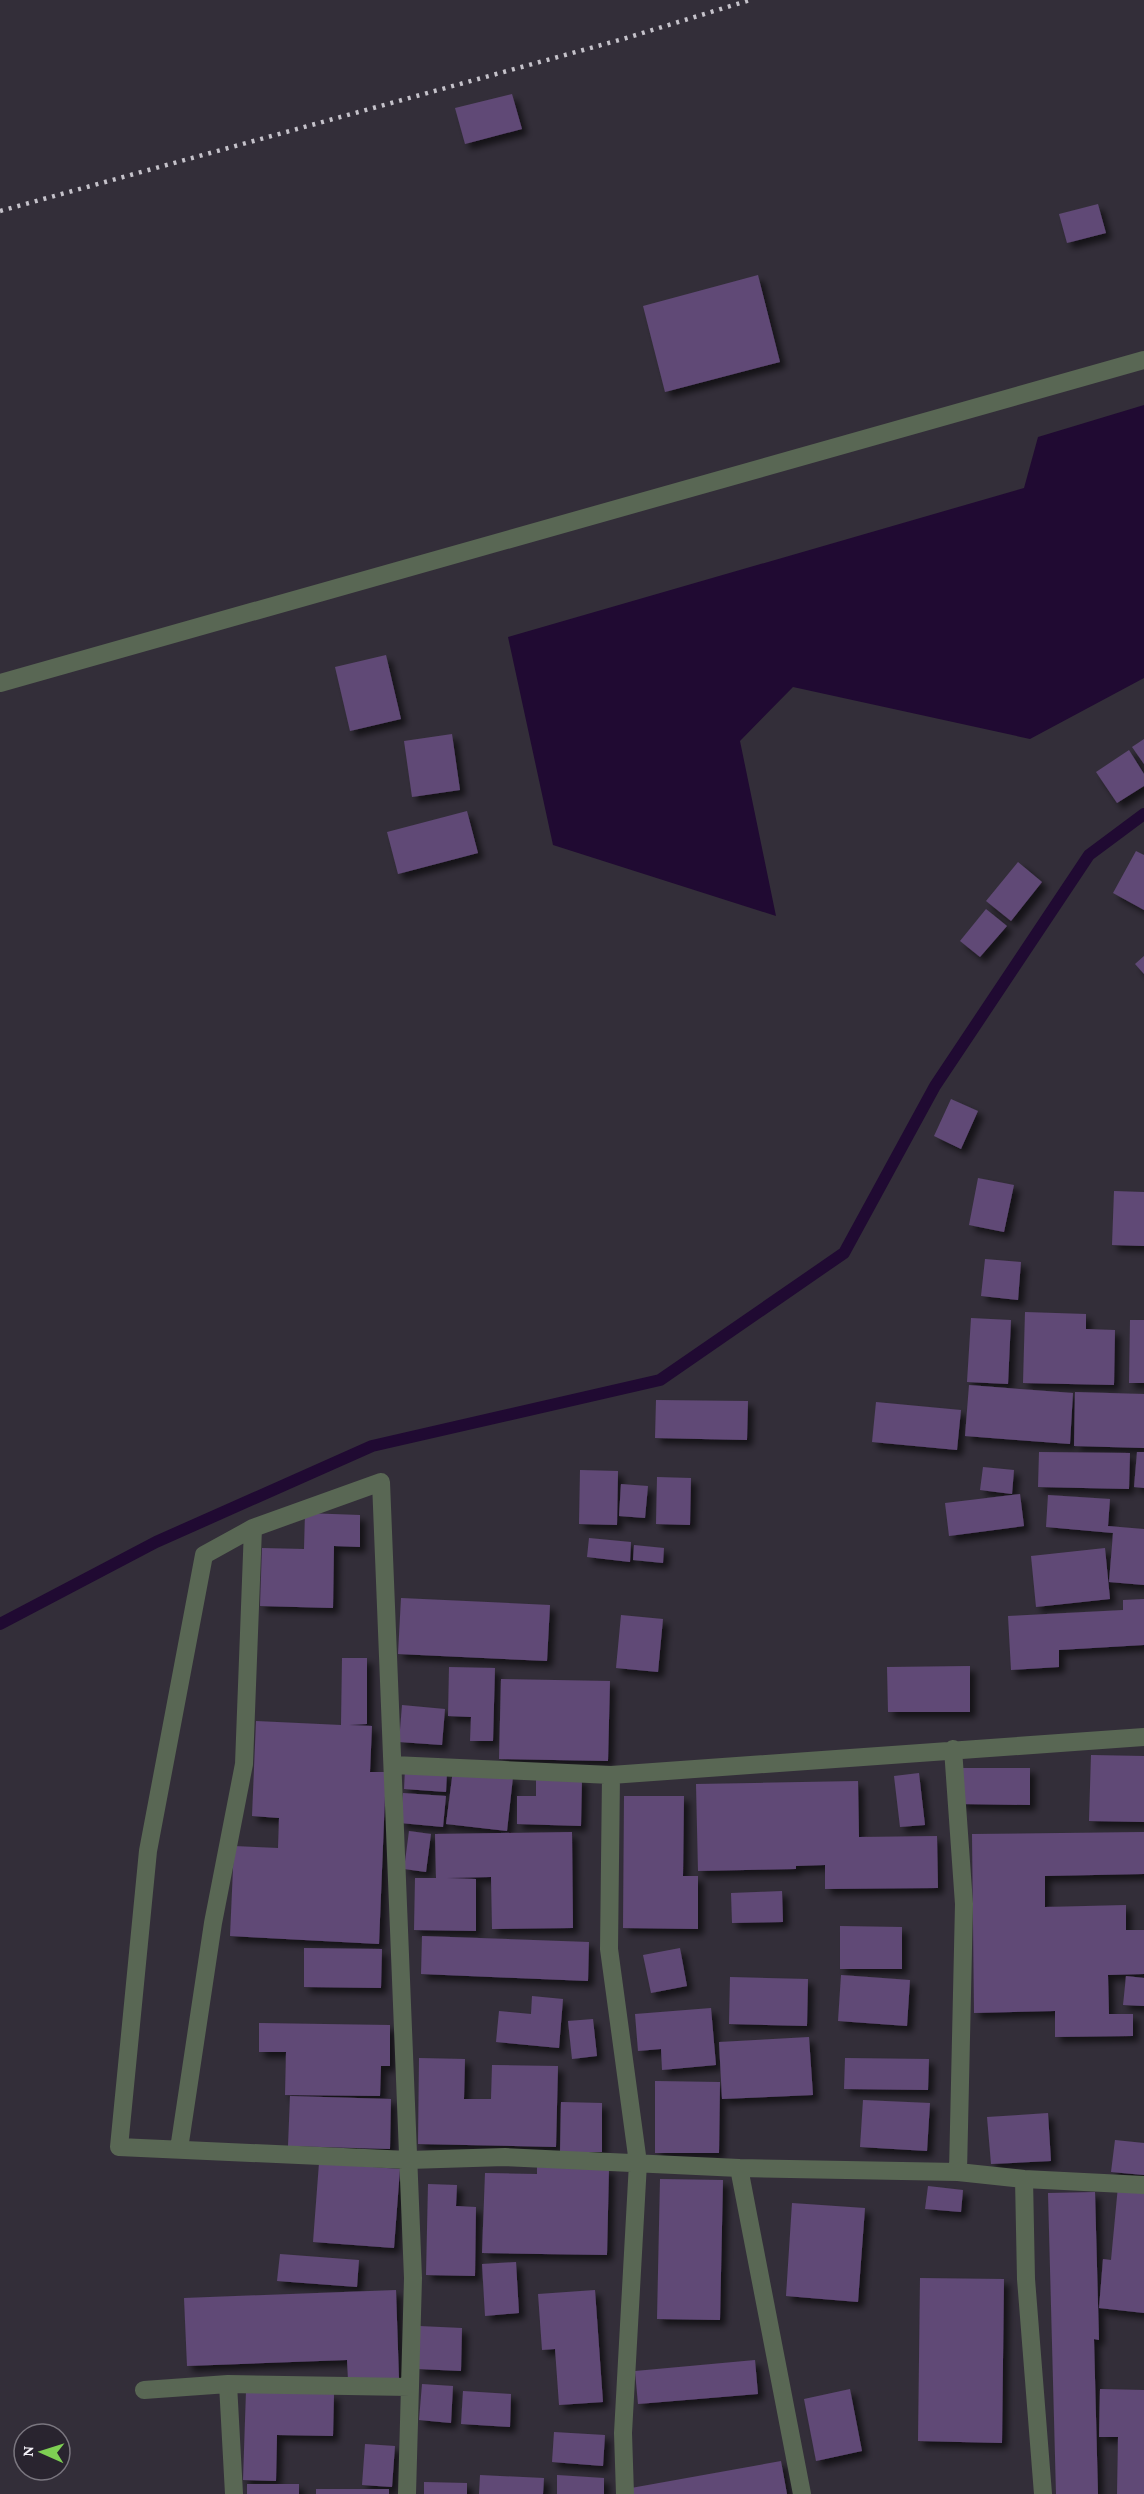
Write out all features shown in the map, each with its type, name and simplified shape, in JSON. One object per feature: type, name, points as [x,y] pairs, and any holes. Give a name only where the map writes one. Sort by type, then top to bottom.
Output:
[{"type":"street","points":[[0,683],[1144,360]]},
{"type":"street","points":[[408,2494],[413,2278],[409,2160],[381,1482],[253,1528],[204,1554],[148,1851],[119,2147],[409,2160],[505,2157],[739,2168],[958,2172],[1024,2179],[1144,2185]]},
{"type":"street","points":[[178,2149],[213,1923],[244,1764],[253,1528]]},
{"type":"street","points":[[393,1765],[611,1775],[1144,1737]]},
{"type":"street","points":[[953,1749],[964,1904],[958,2172]]},
{"type":"street","points":[[611,1775],[609,1949],[638,2163],[623,2433],[625,2494]]},
{"type":"street","points":[[739,2168],[802,2494]]},
{"type":"street","points":[[1024,2179],[1026,2279],[1043,2494]]},
{"type":"street","points":[[144,2390],[228,2384],[410,2387]]},
{"type":"street","points":[[228,2384],[234,2494]]},
{"type":"shaded area","points":[[1144,405],[1144,678],[1030,739],[793,687],[740,741],[776,916],[553,845],[508,637],[1024,488],[1038,437]]},
{"type":"building","points":[[512,94],[522,129],[465,144],[455,108]]},
{"type":"building","points":[[1098,204],[1106,233],[1067,243],[1059,214]]},
{"type":"building","points":[[758,275],[780,362],[665,392],[643,306]]},
{"type":"building","points":[[386,655],[401,719],[350,731],[335,667]]},
{"type":"building","points":[[452,734],[460,790],[412,797],[404,741]]},
{"type":"building","points":[[1144,739],[1144,764],[1132,747]]},
{"type":"building","points":[[1129,750],[1144,774],[1144,786],[1117,803],[1096,772]]},
{"type":"building","points":[[467,811],[478,853],[398,874],[387,832]]},
{"type":"building","points":[[1136,851],[1144,855],[1144,910],[1113,893]]},
{"type":"building","points":[[1018,862],[1042,882],[1011,921],[986,901]]},
{"type":"building","points":[[986,909],[1007,926],[980,957],[960,941]]},
{"type":"building","points":[[1144,956],[1144,974],[1135,964]]},
{"type":"building","points":[[951,1099],[978,1111],[961,1149],[934,1136]]},
{"type":"building","points":[[978,1178],[1014,1185],[1004,1232],[969,1225]]},
{"type":"building","points":[[1114,1191],[1144,1192],[1144,1246],[1112,1245]]},
{"type":"building","points":[[985,1259],[1021,1262],[1018,1300],[981,1296]]},
{"type":"building","points":[[1025,1312],[1086,1314],[1086,1329],[1115,1330],[1114,1385],[1023,1383]]},
{"type":"building","points":[[971,1318],[1011,1320],[1008,1384],[967,1382]]},
{"type":"building","points":[[1130,1320],[1144,1320],[1144,1383],[1129,1383]]},
{"type":"building","points":[[969,1385],[1073,1393],[1070,1444],[965,1436]]},
{"type":"building","points":[[1075,1392],[1144,1394],[1144,1448],[1074,1446]]},
{"type":"building","points":[[656,1400],[748,1401],[747,1440],[655,1438]]},
{"type":"building","points":[[876,1402],[961,1410],[957,1450],[872,1442]]},
{"type":"building","points":[[1039,1452],[1130,1453],[1129,1489],[1038,1487]]},
{"type":"building","points":[[1137,1452],[1144,1452],[1144,1488],[1134,1487]]},
{"type":"building","points":[[983,1467],[1014,1470],[1012,1494],[980,1490]]},
{"type":"building","points":[[580,1470],[618,1471],[617,1525],[579,1524]]},
{"type":"building","points":[[657,1477],[691,1478],[690,1525],[656,1524]]},
{"type":"building","points":[[621,1484],[648,1486],[645,1518],[619,1516]]},
{"type":"building","points":[[1020,1494],[1024,1526],[949,1536],[945,1503]]},
{"type":"building","points":[[1048,1495],[1110,1499],[1108,1526],[1144,1529],[1144,1585],[1109,1582],[1113,1533],[1046,1527]]},
{"type":"building","points":[[305,1513],[360,1515],[360,1547],[334,1546],[333,1608],[260,1606],[262,1548],[304,1549]]},
{"type":"building","points":[[589,1538],[631,1542],[630,1562],[587,1557]]},
{"type":"building","points":[[634,1545],[664,1548],[663,1563],[633,1560]]},
{"type":"building","points":[[1105,1548],[1110,1599],[1036,1607],[1031,1556]]},
{"type":"building","points":[[401,1598],[550,1605],[547,1661],[398,1654]]},
{"type":"building","points":[[1144,1599],[1144,1645],[1059,1650],[1059,1667],[1011,1670],[1008,1616],[1123,1610],[1123,1600]]},
{"type":"building","points":[[621,1615],[663,1619],[658,1672],[616,1668]]},
{"type":"building","points":[[342,1658],[367,1658],[367,1724],[349,1725],[372,1726],[370,1772],[386,1772],[379,1944],[230,1936],[234,1846],[278,1848],[279,1818],[252,1816],[256,1721],[341,1725]]},
{"type":"building","points":[[970,1666],[970,1712],[888,1712],[887,1667]]},
{"type":"building","points":[[449,1667],[495,1668],[493,1741],[470,1741],[471,1717],[448,1716]]},
{"type":"building","points":[[501,1679],[610,1681],[608,1761],[499,1759]]},
{"type":"building","points":[[402,1705],[445,1709],[442,1745],[399,1742]]},
{"type":"building","points":[[1091,1755],[1144,1756],[1144,1822],[1089,1821]]},
{"type":"building","points":[[961,1768],[1030,1768],[1030,1805],[960,1804]]},
{"type":"building","points":[[405,1769],[447,1772],[446,1792],[404,1789]]},
{"type":"building","points":[[453,1770],[513,1777],[507,1831],[446,1824]]},
{"type":"building","points":[[919,1773],[925,1825],[900,1827],[894,1776]]},
{"type":"building","points":[[536,1777],[582,1778],[581,1826],[517,1824],[517,1796],[536,1796]]},
{"type":"building","points":[[858,1781],[859,1837],[937,1836],[938,1888],[825,1889],[825,1865],[796,1866],[796,1869],[698,1871],[696,1784]]},
{"type":"building","points":[[403,1793],[446,1796],[443,1827],[400,1823]]},
{"type":"building","points":[[624,1796],[684,1796],[683,1876],[698,1876],[698,1929],[623,1928]]},
{"type":"building","points":[[409,1831],[431,1834],[426,1872],[404,1869]]},
{"type":"building","points":[[572,1832],[573,1928],[492,1929],[491,1877],[447,1878],[476,1879],[476,1931],[414,1930],[415,1878],[436,1878],[435,1834]]},
{"type":"building","points":[[1144,1832],[1144,1874],[1045,1876],[1045,1907],[1126,1905],[1126,1930],[1144,1930],[1144,1974],[1108,1975],[1109,2014],[1133,2014],[1133,2036],[1055,2037],[1055,2011],[974,2013],[972,1834]]},
{"type":"building","points":[[782,1891],[783,1922],[732,1923],[731,1893]]},
{"type":"building","points":[[840,1926],[902,1927],[902,1969],[840,1969]]},
{"type":"building","points":[[422,1936],[589,1942],[588,1981],[421,1974]]},
{"type":"building","points":[[304,1948],[382,1949],[381,1988],[304,1987]]},
{"type":"building","points":[[680,1948],[687,1986],[651,1993],[643,1955]]},
{"type":"building","points":[[841,1975],[910,1980],[907,2026],[838,2021]]},
{"type":"building","points":[[1126,1976],[1144,1978],[1144,2006],[1123,2005]]},
{"type":"building","points":[[730,1977],[808,1979],[807,2026],[729,2024]]},
{"type":"building","points":[[532,1996],[563,1999],[559,2048],[496,2042],[499,2011],[531,2014]]},
{"type":"building","points":[[711,2008],[716,2065],[662,2070],[661,2049],[638,2051],[635,2014]]},
{"type":"building","points":[[593,2019],[597,2056],[572,2059],[568,2021]]},
{"type":"building","points":[[259,2023],[390,2025],[390,2066],[381,2066],[380,2096],[285,2095],[286,2052],[259,2052]]},
{"type":"building","points":[[809,2037],[813,2095],[722,2099],[719,2042]]},
{"type":"building","points":[[419,2058],[465,2059],[464,2099],[491,2099],[492,2065],[558,2066],[556,2147],[418,2144]]},
{"type":"building","points":[[845,2058],[929,2059],[928,2090],[844,2089]]},
{"type":"building","points":[[655,2081],[720,2082],[719,2153],[655,2153]]},
{"type":"building","points":[[290,2096],[391,2099],[390,2149],[288,2146]]},
{"type":"building","points":[[863,2100],[930,2103],[927,2151],[860,2147]]},
{"type":"building","points":[[561,2102],[602,2103],[602,2152],[560,2152]]},
{"type":"building","points":[[1048,2113],[1051,2161],[991,2164],[987,2117]]},
{"type":"building","points":[[1115,2140],[1144,2143],[1144,2175],[1111,2172]]},
{"type":"building","points":[[319,2163],[400,2169],[394,2248],[313,2242]]},
{"type":"building","points":[[537,2167],[609,2168],[607,2255],[482,2253],[485,2173],[537,2174]]},
{"type":"building","points":[[660,2179],[723,2180],[720,2320],[657,2319]]},
{"type":"building","points":[[428,2184],[457,2185],[456,2206],[476,2207],[475,2276],[426,2275]]},
{"type":"building","points":[[928,2186],[963,2190],[961,2212],[925,2209]]},
{"type":"building","points":[[1118,2186],[1144,2189],[1144,2313],[1099,2308],[1103,2259],[1111,2260]]},
{"type":"building","points":[[1095,2192],[1099,2340],[1094,2339],[1098,2494],[1056,2494],[1048,2193]]},
{"type":"building","points":[[792,2203],[865,2208],[858,2302],[786,2296]]},
{"type":"building","points":[[280,2254],[359,2260],[357,2287],[277,2281]]},
{"type":"building","points":[[516,2262],[519,2313],[485,2316],[482,2264]]},
{"type":"building","points":[[920,2278],[1004,2279],[1002,2443],[918,2441]]},
{"type":"building","points":[[396,2290],[399,2379],[348,2380],[347,2360],[187,2366],[184,2298]]},
{"type":"building","points":[[595,2290],[603,2402],[559,2405],[555,2349],[542,2350],[538,2294]]},
{"type":"building","points":[[419,2326],[462,2328],[461,2371],[418,2369]]},
{"type":"building","points":[[755,2360],[758,2394],[638,2404],[635,2371]]},
{"type":"building","points":[[422,2384],[453,2386],[451,2423],[419,2420]]},
{"type":"building","points":[[850,2389],[862,2451],[816,2461],[804,2399]]},
{"type":"building","points":[[1100,2389],[1144,2390],[1144,2494],[1117,2494],[1118,2437],[1099,2437]]},
{"type":"building","points":[[246,2391],[334,2394],[333,2436],[277,2435],[276,2481],[243,2480]]},
{"type":"building","points":[[463,2391],[511,2394],[510,2427],[461,2424]]},
{"type":"building","points":[[554,2432],[605,2435],[603,2466],[552,2462]]},
{"type":"building","points":[[365,2444],[395,2446],[392,2487],[362,2485]]},
{"type":"building","points":[[781,2461],[787,2494],[632,2494],[631,2488]]},
{"type":"building","points":[[480,2475],[544,2478],[543,2494],[479,2494]]},
{"type":"building","points":[[557,2475],[604,2478],[604,2494],[557,2494]]},
{"type":"building","points":[[424,2482],[467,2483],[467,2494],[424,2494]]},
{"type":"building","points":[[247,2484],[299,2484],[299,2494],[247,2494]]},
{"type":"building","points":[[316,2489],[389,2489],[389,2494],[316,2494]]},
{"type":"waterway","points":[[0,1624],[156,1542],[372,1446],[660,1380],[844,1253],[935,1086],[1089,855],[1144,814]]},
{"type":"railway","points":[[0,211],[623,39],[750,0]]}]
